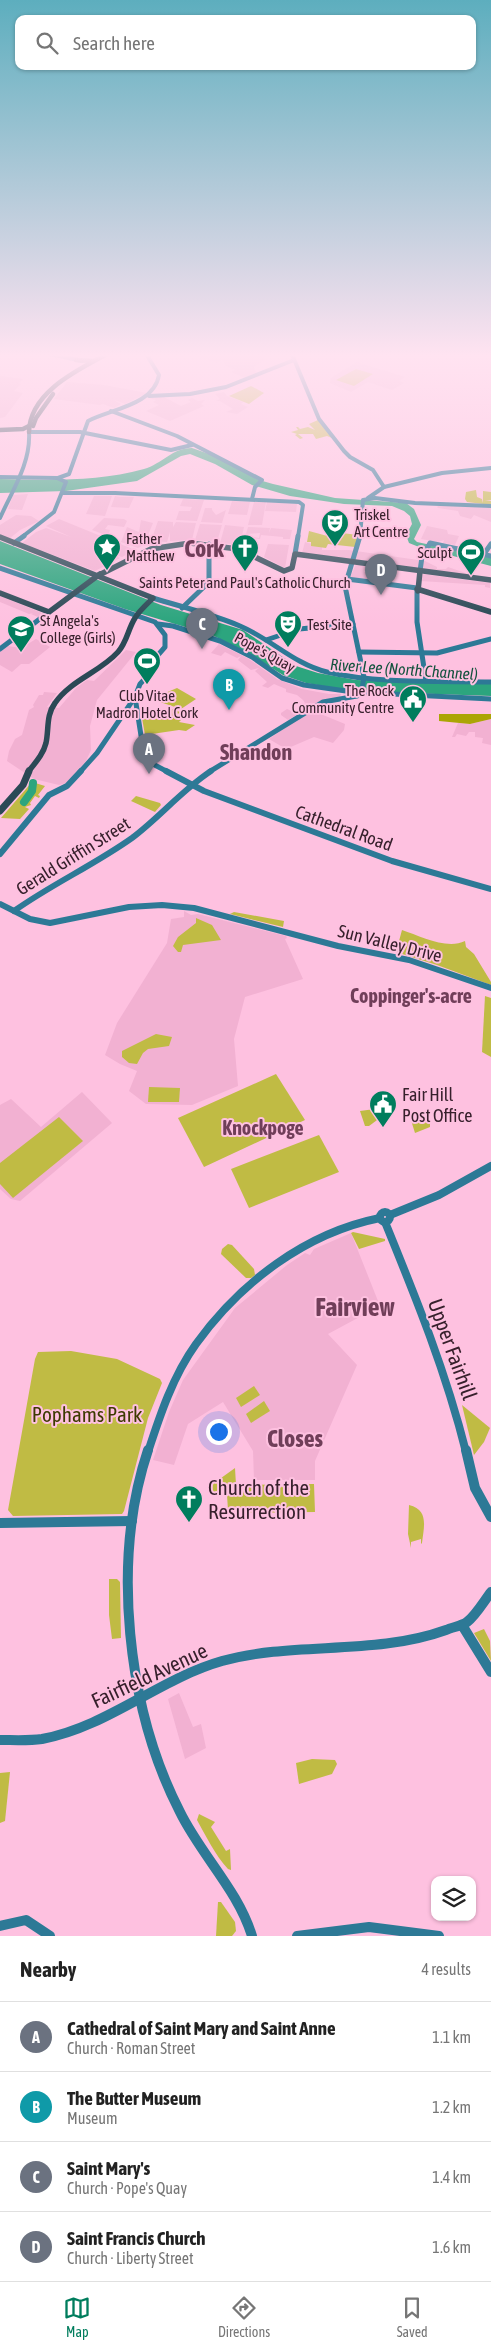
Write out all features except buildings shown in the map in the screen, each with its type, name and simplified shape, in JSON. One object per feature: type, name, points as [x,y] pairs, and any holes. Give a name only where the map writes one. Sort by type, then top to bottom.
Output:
[{"type":"highway","points":[[0,537],[95,578],[152,599],[138,614],[121,648],[108,661],[66,690],[54,704],[48,718],[45,747],[31,775],[25,779],[23,785],[0,811]]},
{"type":"highway","points":[[0,593],[49,612],[95,578],[142,553],[160,546],[183,544],[209,544],[242,550],[280,570],[289,570],[293,566],[295,554],[491,580]]},
{"type":"highway","points":[[420,571],[417,589],[491,612]]},
{"type":"street","points":[[1,520],[26,457],[29,442]]},
{"type":"street","points":[[0,477],[58,478],[67,476],[80,442]]},
{"type":"street","points":[[131,442],[171,450],[192,445]]},
{"type":"street","points":[[187,442],[222,458],[262,480],[255,486],[251,498]]},
{"type":"street","points":[[337,442],[350,457],[373,470],[384,487]]},
{"type":"street","points":[[14,543],[53,516],[71,478],[72,467]]},
{"type":"street","points":[[360,691],[362,678],[359,652],[347,581],[360,541],[364,501],[374,497],[384,487],[442,473],[491,468]]},
{"type":"street","points":[[58,478],[66,482],[65,492]]},
{"type":"street","points":[[65,492],[251,498],[302,503],[303,509],[295,554]]},
{"type":"street","points":[[374,497],[410,502],[491,506]]},
{"type":"street","points":[[420,571],[429,543],[491,556]]},
{"type":"street","points":[[182,608],[209,582],[209,544]]},
{"type":"street","points":[[484,554],[491,544]]},
{"type":"street","name":"Pope's Quay","points":[[0,568],[121,611],[138,614],[158,624],[173,626],[220,641],[252,657],[286,680],[304,685],[332,690],[491,699]]},
{"type":"street","points":[[347,581],[417,589],[417,622],[426,679]]},
{"type":"street","points":[[152,599],[240,626],[303,664],[331,672],[362,678],[490,682]]},
{"type":"street","points":[[0,649],[49,612]]},
{"type":"street","points":[[0,854],[49,795],[67,786],[95,756],[135,697],[140,684],[152,670],[150,662],[162,652],[165,643],[164,635],[158,624]]},
{"type":"street","points":[[266,640],[299,628],[353,624]]},
{"type":"street","points":[[359,652],[437,653],[491,639]]},
{"type":"street","name":"Gerald Griffin Street","points":[[14,911],[42,891],[119,847],[144,829],[191,784],[320,704],[353,697],[360,691]]},
{"type":"street","name":"Cathedral Road","points":[[135,697],[145,757],[191,784],[210,794],[370,854],[491,889]]},
{"type":"street","name":"Sun Valley Drive","points":[[0,904],[38,922],[53,923],[129,907],[176,906],[210,911],[338,946],[409,960],[491,990]]},
{"type":"street","points":[[252,1936],[245,1914],[191,1833],[170,1790],[147,1728],[133,1656],[128,1593],[132,1521],[144,1463],[162,1408],[186,1360],[214,1318],[246,1285],[284,1257],[323,1236],[383,1220],[383,1213],[390,1215],[439,1195],[491,1166]]},
{"type":"street","name":"Upper Fairhill","points":[[383,1220],[424,1318],[454,1401],[475,1488],[491,1517]]},
{"type":"street","points":[[0,1523],[132,1521]]},
{"type":"street","points":[[491,1592],[477,1611],[462,1625],[491,1672]]},
{"type":"street","name":"Fairfield Avenue","points":[[0,1740],[41,1739],[75,1729],[142,1699],[188,1673],[223,1661],[280,1651],[385,1644],[426,1637],[462,1625]]},
{"type":"street","points":[[0,1926],[26,1920],[50,1936]]},
{"type":"street","points":[[297,1936],[369,1927],[438,1936]]},
{"type":"shaded area","points":[[192,448],[212,455],[259,480],[273,484],[335,498],[406,503],[414,509],[421,525],[414,539],[417,542],[491,558],[491,566],[409,543],[406,535],[412,524],[410,516],[392,506],[344,504],[290,496],[252,485],[215,464],[190,454],[181,456],[137,481],[66,491],[0,493],[0,479],[72,479],[108,476],[150,467],[173,453]]},
{"type":"shaded area","points":[[28,494],[22,510],[8,509],[13,495]]},
{"type":"shaded area","points":[[94,496],[112,496],[105,516],[86,514]]},
{"type":"shaded area","points":[[115,496],[134,497],[129,508],[111,507]]},
{"type":"shaded area","points":[[183,499],[204,500],[197,521],[176,520],[179,511],[190,511],[192,507],[180,506]]},
{"type":"shaded area","points":[[232,501],[250,502],[247,515],[228,514]]},
{"type":"shaded area","points":[[254,502],[266,502],[262,525],[248,525]]},
{"type":"shaded area","points":[[267,502],[297,504],[296,512],[265,511]]},
{"type":"shaded area","points":[[439,505],[491,508],[491,522],[474,515],[471,519],[460,516],[458,511],[438,508]]},
{"type":"shaded area","points":[[205,508],[212,508],[216,515],[226,510],[222,523],[201,522]]},
{"type":"shaded area","points":[[16,515],[31,516],[39,521],[20,530],[9,539],[0,536],[0,525]]},
{"type":"shaded area","points":[[104,518],[124,519],[127,521],[124,527],[108,525],[105,529],[110,530],[108,536],[92,530]]},
{"type":"shaded area","points":[[59,519],[135,550],[122,557],[112,554],[120,558],[95,571],[22,543],[36,532],[46,528],[71,537],[46,526]]},
{"type":"shaded area","points":[[141,520],[153,523],[144,545],[138,548],[121,542],[127,527],[139,532]]},
{"type":"shaded area","points":[[158,521],[173,522],[173,527],[176,522],[196,523],[192,540],[170,541],[170,532],[167,542],[151,541]]},
{"type":"shaded area","points":[[200,524],[222,525],[217,542],[195,540]]},
{"type":"shaded area","points":[[225,525],[244,527],[240,545],[220,543]]},
{"type":"shaded area","points":[[427,526],[447,530],[448,534],[459,536],[455,545],[443,543],[444,540],[438,542],[421,539]]},
{"type":"shaded area","points":[[248,527],[270,528],[269,533],[271,528],[292,530],[290,539],[261,535],[260,539],[249,538],[248,542],[253,543],[251,550],[242,546],[245,535],[259,538],[260,533],[246,534]]},
{"type":"shaded area","points":[[0,541],[161,605],[243,630],[296,666],[318,673],[356,680],[466,684],[491,683],[491,696],[353,691],[306,683],[283,675],[246,652],[212,635],[125,609],[0,564]]},
{"type":"shaded area","points":[[305,542],[322,547],[322,550],[349,550],[425,561],[437,567],[437,569],[446,569],[448,567],[474,576],[302,553]]},
{"type":"shaded area","points":[[268,544],[289,545],[285,568],[264,557]]},
{"type":"shaded area","points":[[356,564],[389,569],[386,574],[365,570],[364,572],[368,573],[367,576],[383,577],[380,582],[350,578]]},
{"type":"shaded area","points":[[422,574],[490,583],[490,588],[485,587],[485,585],[420,581]]},
{"type":"shaded area","points":[[0,596],[42,613],[38,617],[31,614],[33,613],[29,614],[0,602]]},
{"type":"shaded area","points":[[36,639],[50,647],[29,664],[21,664],[12,672],[0,665],[0,652],[8,646],[21,648]]},
{"type":"shaded area","points":[[219,644],[249,659],[277,679],[302,689],[329,694],[341,694],[340,697],[318,702],[288,720],[281,713],[287,709],[296,713],[305,703],[303,700],[274,684],[268,688],[262,686],[267,682],[255,671],[259,668],[251,670],[238,660],[241,656],[237,658],[225,652],[221,656],[211,653]]},
{"type":"shaded area","points":[[126,650],[136,652],[97,700],[90,726],[91,750],[86,761],[69,782],[59,785],[34,779],[7,761],[9,751],[15,739],[22,735],[29,710],[34,707],[33,705],[39,695],[43,695],[44,692],[57,693],[47,707],[59,708],[76,688],[87,680],[94,681]]},
{"type":"shaded area","points":[[311,710],[345,724],[344,730],[333,743],[314,737],[286,749],[269,739]]},
{"type":"shaded area","points":[[439,714],[491,714],[491,719],[470,724],[439,721]]},
{"type":"shaded area","points":[[491,719],[491,745],[482,743],[483,738],[475,737],[475,732],[469,732],[466,736],[457,734],[455,737],[452,737],[458,723],[470,724]]},
{"type":"shaded area","points":[[184,911],[191,915],[198,914],[286,936],[287,938],[285,939],[303,979],[245,997],[234,1039],[238,1086],[192,1105],[146,1104],[129,1091],[137,1071],[105,1055],[117,1023],[167,943],[171,919],[184,917]]},
{"type":"shaded area","points":[[82,1092],[112,1123],[20,1201],[11,1199],[0,1189],[0,1105],[11,1099],[41,1127]]},
{"type":"shaded area","points":[[351,1233],[380,1306],[328,1334],[357,1365],[315,1461],[315,1480],[254,1480],[253,1451],[223,1402],[188,1424],[174,1465],[153,1460],[169,1412],[183,1380],[235,1308],[287,1265],[305,1253],[310,1255],[314,1249]]},
{"type":"shaded area","points":[[179,1693],[193,1727],[201,1724],[206,1748],[185,1759],[168,1699]]},
{"type":"green space","points":[[476,490],[477,497],[482,499],[483,503],[483,491],[491,492],[491,500],[485,501],[491,501],[491,505],[467,502],[465,499],[466,492]]},
{"type":"green space","points":[[309,531],[342,538],[342,533],[358,535],[355,547],[328,544],[326,548],[311,546],[311,542],[307,542]]},
{"type":"green space","points":[[177,688],[196,699],[181,709],[151,699]]},
{"type":"green space","points":[[173,709],[182,713],[180,715],[178,713],[174,718],[181,720],[179,722],[195,725],[186,731],[179,730],[145,735],[142,718],[144,714],[159,719]]},
{"type":"green space","points":[[32,782],[45,786],[38,795],[40,796],[39,798],[35,796],[30,803],[31,805],[25,807],[29,809],[20,819],[1,818]]},
{"type":"green space","points":[[136,796],[160,803],[161,805],[155,812],[131,801]]},
{"type":"green space","points":[[234,912],[284,921],[283,927],[230,914]]},
{"type":"green space","points":[[196,918],[212,925],[221,940],[183,945],[181,952],[178,952],[173,946],[178,937],[196,923]]},
{"type":"green space","points":[[402,930],[442,943],[450,944],[465,941],[466,947],[474,954],[491,985],[396,952]]},
{"type":"green space","points":[[485,996],[491,998],[491,1057],[482,1052]]},
{"type":"green space","points":[[156,1034],[172,1037],[169,1046],[148,1049],[143,1053],[137,1064],[129,1063],[122,1057],[122,1051]]},
{"type":"green space","points":[[276,1074],[305,1120],[204,1167],[178,1118]]},
{"type":"green space","points":[[149,1087],[180,1088],[179,1102],[148,1102]]},
{"type":"green space","points":[[382,1108],[384,1115],[369,1126],[365,1126],[360,1111]]},
{"type":"green space","points":[[427,1112],[430,1114],[430,1127],[415,1133],[410,1117]]},
{"type":"green space","points":[[59,1117],[83,1141],[13,1198],[0,1184],[0,1163]]},
{"type":"green space","points":[[319,1135],[339,1172],[249,1208],[231,1169]]},
{"type":"green space","points":[[351,1233],[385,1239],[385,1241],[359,1249]]},
{"type":"green space","points":[[228,1244],[232,1245],[254,1269],[255,1275],[251,1278],[246,1278],[221,1254],[222,1249]]},
{"type":"green space","name":"Pophams Park","points":[[71,1351],[117,1359],[160,1379],[162,1383],[148,1418],[124,1511],[122,1514],[13,1516],[8,1510],[35,1359],[38,1352]]},
{"type":"green space","points":[[254,1386],[260,1395],[241,1407],[236,1398]]},
{"type":"green space","points":[[264,1401],[270,1411],[251,1423],[246,1414]]},
{"type":"green space","points":[[462,1405],[490,1428],[484,1442],[474,1455]]},
{"type":"green space","points":[[235,1468],[236,1485],[314,1484],[315,1512],[231,1513],[228,1510],[227,1495],[209,1494],[210,1486]]},
{"type":"green space","points":[[409,1505],[420,1511],[424,1520],[422,1543],[421,1539],[411,1542],[411,1548],[408,1534]]},
{"type":"green space","points":[[109,1579],[117,1579],[120,1582],[121,1638],[112,1639],[109,1615]]},
{"type":"green space","points":[[484,1629],[490,1641],[491,1661],[474,1633]]},
{"type":"green space","points":[[312,1759],[335,1760],[337,1764],[332,1774],[299,1784],[296,1763]]},
{"type":"green space","points":[[10,1772],[5,1821],[0,1823],[0,1773]]},
{"type":"green space","points":[[199,1814],[215,1822],[211,1827],[226,1851],[230,1849],[231,1870],[223,1864],[207,1839],[197,1820]]},
{"type":"green space","points":[[218,1902],[221,1902],[235,1922],[236,1931],[232,1936],[216,1936]]},
{"type":"waterway","points":[[24,802],[32,791],[33,783]]},
{"type":"place","name":"Triskel Art Centre","points":[[335,547]]},
{"type":"place","name":"Father Matthew","points":[[107,571]]},
{"type":"place","name":"Saints Peter and Paul's Catholic Church","points":[[245,572]]},
{"type":"place","name":"Sculpt","points":[[471,576]]},
{"type":"place","name":"Saint Francis Church","points":[[381,595]]},
{"type":"place","name":"Test Site","points":[[288,648]]},
{"type":"place","name":"Saint Mary's","points":[[202,649]]},
{"type":"place","name":"St Angela's College (Girls)","points":[[21,653]]},
{"type":"place","name":"Club Vitae Madron Hotel Cork","points":[[147,685]]},
{"type":"place","name":"The Butter Museum","points":[[229,710]]},
{"type":"place","name":"The Rock Community Centre","points":[[413,723]]},
{"type":"place","name":"Cathedral of Saint Mary and Saint Anne","points":[[149,774]]},
{"type":"place","name":"Fair Hill Post Office","points":[[383,1128]]},
{"type":"place","name":"Church of the Resurrection","points":[[189,1523]]},
{"type":"district","name":"Cork","points":[[204,548]]},
{"type":"district","name":"Shandon","points":[[256,752]]},
{"type":"district","name":"Coppinger's-acre","points":[[411,995]]},
{"type":"district","name":"Knockpoge","points":[[263,1127]]},
{"type":"district","name":"Fairview","points":[[355,1307]]},
{"type":"district","name":"Closes","points":[[295,1438]]},
{"type":"water label","name":"River Lee (North Channel)","points":[[404,669]]}]
